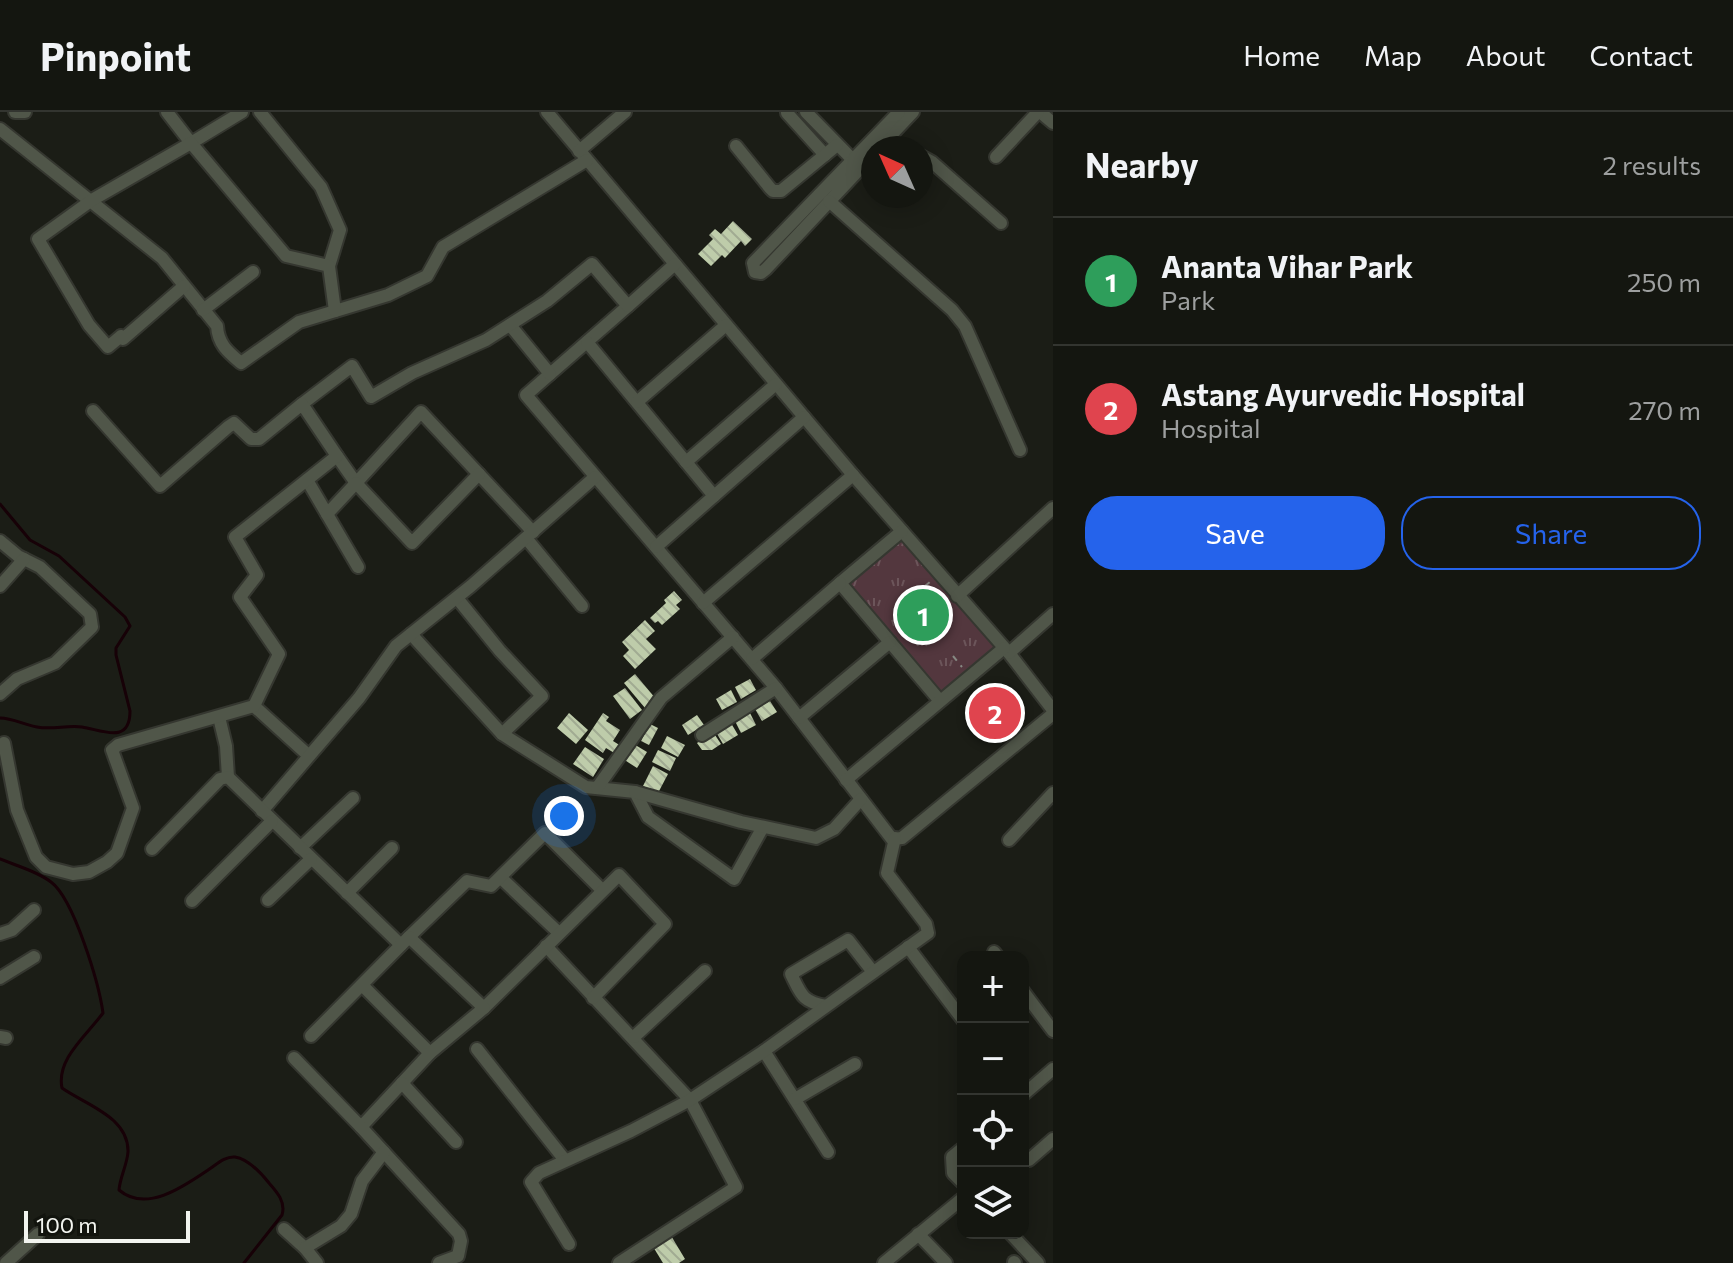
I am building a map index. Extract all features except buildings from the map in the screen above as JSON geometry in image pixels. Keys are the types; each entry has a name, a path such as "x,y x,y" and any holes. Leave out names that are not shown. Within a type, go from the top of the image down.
{"street":[{"path":"15,112 25,112"},
{"path":"167,112 286,256 329,266"},
{"path":"184,286 123,339 121,336 108,347 89,325 38,239 92,200 242,112"},
{"path":"260,112 321,187 340,230 329,266 335,311"},
{"path":"547,112 1006,651 1053,712 902,838 892,839 776,688 526,395 675,264"},
{"path":"0,129 162,258 217,326 217,338 225,349 241,363 299,322 388,295 427,276 443,247 583,156 625,112"},
{"path":"806,112 853,160"},
{"path":"861,170 766,269 761,273 755,272 753,263 899,112"},
{"path":"890,136 913,112"},
{"path":"996,157 1039,112 1053,123"},
{"path":"787,113 825,155"},
{"path":"736,146 773,191 781,191 837,145"},
{"path":"933,163 1001,223"},
{"path":"829,201 952,310 965,326 1020,450"},
{"path":"93,411 160,486 234,423 251,439 259,439 352,366 371,397 412,373 486,340 547,301 592,264 628,306"},
{"path":"203,310 253,272"},
{"path":"510,325 550,374"},
{"path":"637,402 726,325"},
{"path":"587,342 714,496"},
{"path":"686,462 776,384"},
{"path":"302,404 356,483 412,543 479,474"},
{"path":"327,514 421,412 479,474 582,606"},
{"path":"656,547 804,417"},
{"path":"4,743 12,794 40,863 52,871 73,874 89,872 112,859 133,813 113,756 114,747 254,706 279,654 240,597 257,575 235,537 337,456"},
{"path":"703,603 853,475"},
{"path":"262,811 359,698 396,646 457,598 595,477"},
{"path":"307,480 358,567"},
{"path":"957,596 1053,508"},
{"path":"752,659 902,531"},
{"path":"0,541 40,567 90,614 92,627 55,663 17,679 0,694"},
{"path":"0,586 24,559"},
{"path":"840,583 940,701"},
{"path":"457,598 542,696 502,734"},
{"path":"846,780 969,677 1053,614"},
{"path":"411,634 502,734 586,787 635,792 816,838 834,829 861,799"},
{"path":"597,788 661,698 733,637"},
{"path":"799,718 890,642"},
{"path":"702,735 776,688"},
{"path":"254,706 308,755"},
{"path":"219,717 226,746 228,777 347,893 484,1008"},
{"path":"152,849 220,779 228,777"},
{"path":"635,792 648,817 734,879 763,827"},
{"path":"300,848 353,798"},
{"path":"1009,840 1050,801"},
{"path":"192,901 272,821"},
{"path":"311,1036 467,881 491,886 545,833 602,890"},
{"path":"569,1244 531,1182 539,1173 690,1100 928,933 926,924 887,873 895,838"},
{"path":"347,893 392,848"},
{"path":"268,900 311,859"},
{"path":"361,1127 430,1053 484,1008 619,875 665,924 593,998"},
{"path":"501,878 559,933"},
{"path":"0,934 12,930 34,910"},
{"path":"826,1006 806,1000 791,974 848,940 873,972"},
{"path":"546,946 690,1100 736,1187 619,1263"},
{"path":"908,947 957,1012"},
{"path":"0,978 34,957"},
{"path":"634,1037 705,971"},
{"path":"363,986 430,1053"},
{"path":"1029,999 1053,1031"},
{"path":"477,1049 564,1159"},
{"path":"764,1051 828,1152"},
{"path":"294,1058 459,1234 458,1256 439,1263"},
{"path":"795,1099 855,1064"},
{"path":"1029,1090 1053,1069"},
{"path":"402,1083 456,1142"},
{"path":"1029,1160 1053,1139"},
{"path":"305,1248 341,1226 351,1214 362,1181 384,1152"},
{"path":"957,1153 952,1157 953,1173 957,1177"},
{"path":"884,1263 957,1203"},
{"path":"284,1229 317,1263"},
{"path":"6,1263 38,1234"},
{"path":"918,1234 946,1263"},
{"path":"1016,1239 1038,1263"}],"path":[{"path":"953,656 969,677"}],"green space":[{"path":"902,534 1002,648 940,700 846,583"}],"waterway":[{"path":"0,504 30,540 59,556 125,617 130,626 116,648 130,711 129,722 120,732 82,727 43,728 0,718"},
{"path":"0,859 51,882 60,891 77,923 103,1013 68,1057 61,1077 62,1088 104,1113 121,1130 128,1152 119,1190 141,1199 152,1198 176,1190 228,1158 245,1160 275,1190 283,1210 244,1263"}],"place":[{"name":"Ananta Vihar Park","path":"923,615"},
{"name":"Astang Ayurvedic Hospital","path":"995,713"}]}
